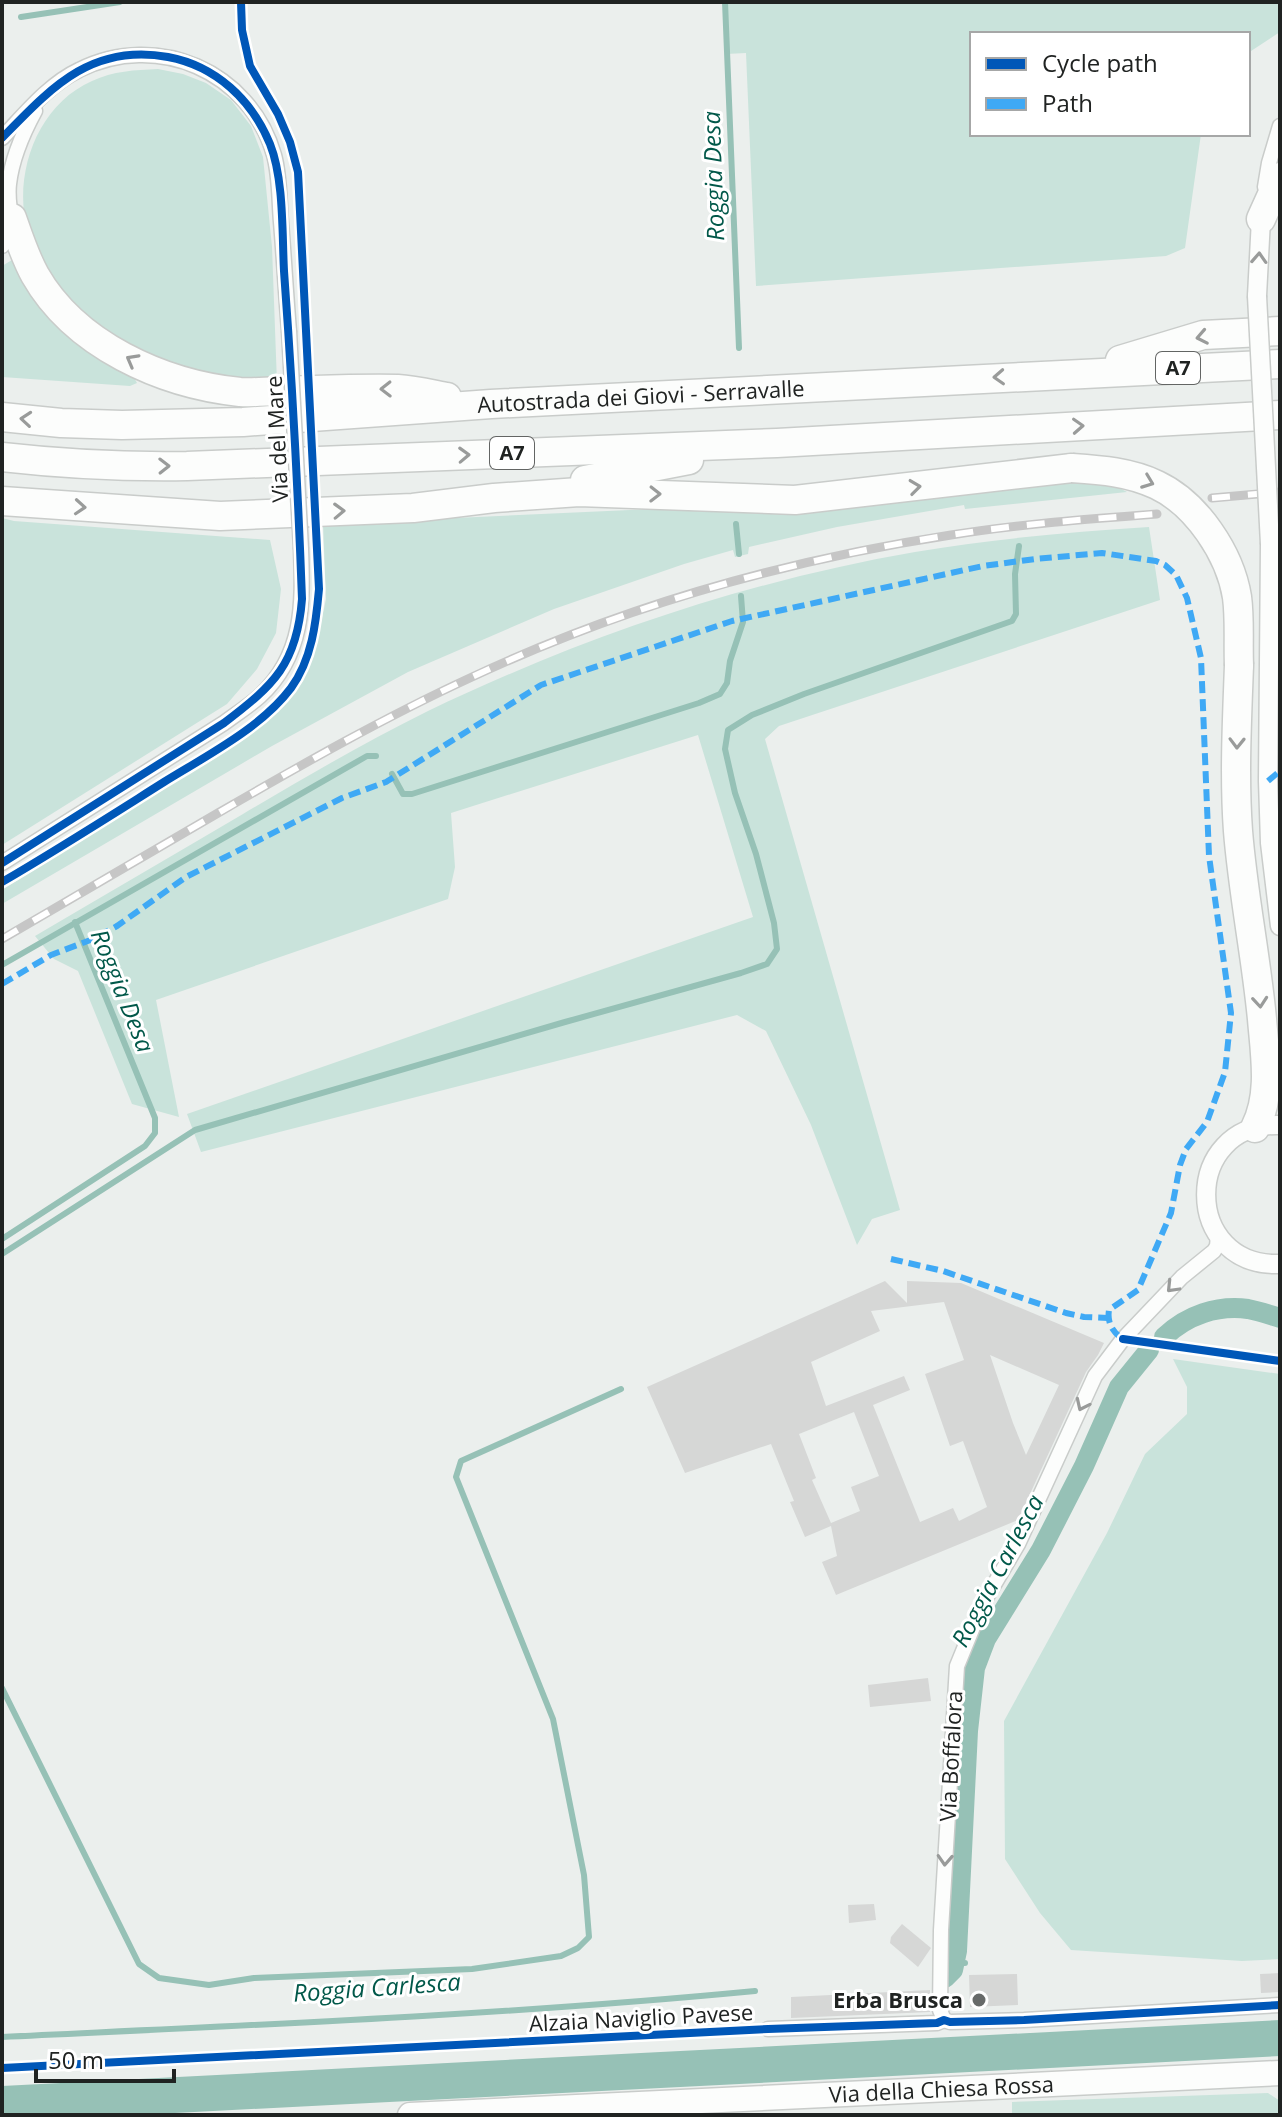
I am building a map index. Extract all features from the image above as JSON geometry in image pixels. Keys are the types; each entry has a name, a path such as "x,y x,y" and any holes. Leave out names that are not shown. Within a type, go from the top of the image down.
{"highway":[{"path":"1261,219 1280,177"},
{"path":"8,203 24,254 51,297 76,324 151,371 193,384 241,392 401,389 491,404"},
{"path":"1077,373 1203,335 1280,331"},
{"name":"Autostrada dei Giovi - Serravalle","path":"2,417 122,425 243,422 491,404 1280,364"},
{"name":"A7","path":"2,457 122,467 777,443 1280,415"},
{"path":"494,498 777,443"},
{"path":"2,501 220,516 413,508 579,492 795,500 1072,468 1118,472 1157,484 1204,523 1226,560 1237,597 1238,832 1259,984 1268,1127"}],"main road":[{"name":"Via della Chiesa Rossa","path":"410,2115 1280,2073"}],"street":[{"name":"Via del Mare","path":"2,138 60,82 96,63 131,55 170,57 204,69 232,87 254,113 274,156 278,184 289,331 302,599 298,629 288,657 265,691 224,723 2,863"},
{"path":"2,246 11,229 9,184 19,145 41,100"},
{"path":"1280,126 1269,163 1261,219 1257,296 1270,544 1270,843 1280,926"},
{"path":"1268,1127 1239,1134 1215,1158 1208,1174 1206,1208 1218,1236 1234,1251 1249,1259 1280,1264"},
{"name":"Via Boffalora","path":"944,2020 940,2010 941,1930 957,1666 982,1605 1018,1544 1095,1376 1123,1339 1172,1287 1214,1251 1218,1236"},
{"name":"Alzaia Naviglio Pavese","path":"768,2029 937,2023 944,2020 1024,2020 1280,2005"}],"shaded area":[{"path":"725,2 1280,2 1280,32 1250,52 1250,32 970,32 970,136 1201,136 1185,248 1166,256 756,286 746,53 726,54"},
{"path":"158,69 206,83 231,100 251,126 263,157 272,247 277,383 193,373 168,367 139,353 66,301 29,237 23,192 32,147 42,126 72,93 92,81 124,72"},
{"path":"12,260 40,305 133,376 137,383 130,386 2,377 2,266"},
{"path":"1078,480 1108,482 1127,492 965,509 964,505 837,527 749,547 748,554 735,557 733,550 684,564 554,609 408,672 272,746 2,904 2,890 228,749 260,726 293,692 316,647 326,599 323,524 696,507 834,510"},
{"path":"2,518 270,540 281,589 276,633 257,669 227,704 2,845"},
{"path":"1149,527 1160,600 779,726 765,739 900,1210 872,1219 857,1245 811,1125 766,1031 737,1015 201,1152 187,1114 753,917 698,735 451,813 455,867 448,899 156,1000 179,1117 132,1104 78,971 54,959 35,936 381,735 486,684 605,636 728,596 852,564 973,543"},
{"path":"1173,1359 1280,1374 1280,1959 1242,1961 1071,1950 1040,1913 1005,1859 1004,1721 1107,1533 1145,1454 1187,1414 1187,1387"},
{"path":"1280,2020 1280,2056 137,2115 2,2115 2,2086"},
{"path":"1268,2093 1280,2101 1280,2115 1012,2115 1012,2102"}],"building":[{"path":"885,1281 907,1303 907,1281 961,1283 1104,1343 1086,1372 1018,1520 836,1595 822,1562 837,1556 831,1526 805,1537 771,1444 685,1473 647,1387","holes":["944,1302 964,1360 925,1374 950,1446 963,1441 987,1507 959,1521 953,1508 920,1522 873,1405 910,1390 904,1376 826,1406 811,1362 880,1331 871,1311","990,1355 1059,1385 1026,1455 1013,1423","854,1412 879,1476 851,1487 860,1511 831,1523 812,1480 816,1478 799,1434"]},
{"path":"928,1678 931,1701 870,1707 868,1685"},
{"path":"874,1904 876,1920 849,1923 848,1905"},
{"path":"902,1924 931,1948 918,1967 890,1943"},
{"path":"1280,1973 1280,1992 1261,1993 1260,1974"},
{"path":"1017,1974 1018,2005 970,2007 969,1975"},
{"path":"930,1990 930,2012 791,2018 791,1997"}],"waterway":[{"name":"Roggia Desa","path":"21,17 120,2"},
{"name":"Roggia Desa","path":"725,2 739,348"},
{"name":"Roggia Desa","path":"736,524 739,554"},
{"path":"2,1254 195,1130 767,964 777,949 774,923 756,854 735,793 725,749 728,730 752,715 804,694 1012,621 1016,614 1015,574 1019,546"},
{"name":"Roggia Desa","path":"392,774 403,794 412,794 720,694 727,683 730,661 743,622 741,596"},
{"name":"Roggia Desa","path":"2,965 367,756 376,756"},
{"name":"Roggia Desa","path":"2,1239 145,1146 155,1133 155,1118 75,922"},
{"name":"Roggia Carlesca","path":"1164,1337 1193,1317 1214,1310 1248,1309 1280,1318"},
{"name":"Roggia Carlesca","path":"945,1978 953,1970 957,1951 968,1731 975,1668 986,1639 1041,1550 1084,1466 1119,1387 1149,1350"},
{"path":"2,1688 139,1964 159,1978 209,1985 254,1978 472,1969 561,1956 578,1948 589,1937 584,1875 553,1719 456,1477 461,1461 621,1389"},
{"path":"955,1963 965,1963"},
{"name":"Roggia Carlesca","path":"2,2037 473,2013 755,1991"}],"railway":[{"path":"1212,498 1280,492"},
{"path":"2,939 375,725 472,677 587,629 767,572 889,545 1002,528 1157,514"}],"marked path":[{"path":"2,984 51,955 117,926 186,877 342,798 386,782 541,685 732,621 983,566 1102,553 1156,561 1176,575 1187,598 1201,658 1209,856 1231,1013 1225,1072 1207,1122 1186,1149 1171,1213 1138,1290 1109,1310 1111,1326 1123,1339"},
{"path":"1268,781 1280,771"},
{"path":"891,1259 943,1271 1066,1313 1108,1318"}],"cycle path":[{"path":"2,882 249,728 291,688 304,665 312,640 319,589 298,172 278,114 250,66 242,30 241,2"},
{"path":"2,138 38,102 74,74 95,63 141,54 168,57 202,68 230,87 253,113 275,158 280,190 302,599 295,640 288,657 257,697 224,723 2,863"},
{"path":"1123,1339 1280,1361"},
{"path":"2,2068 1280,2005"}],"place":[{"name":"Erba Brusca","path":"979,2000"}]}
